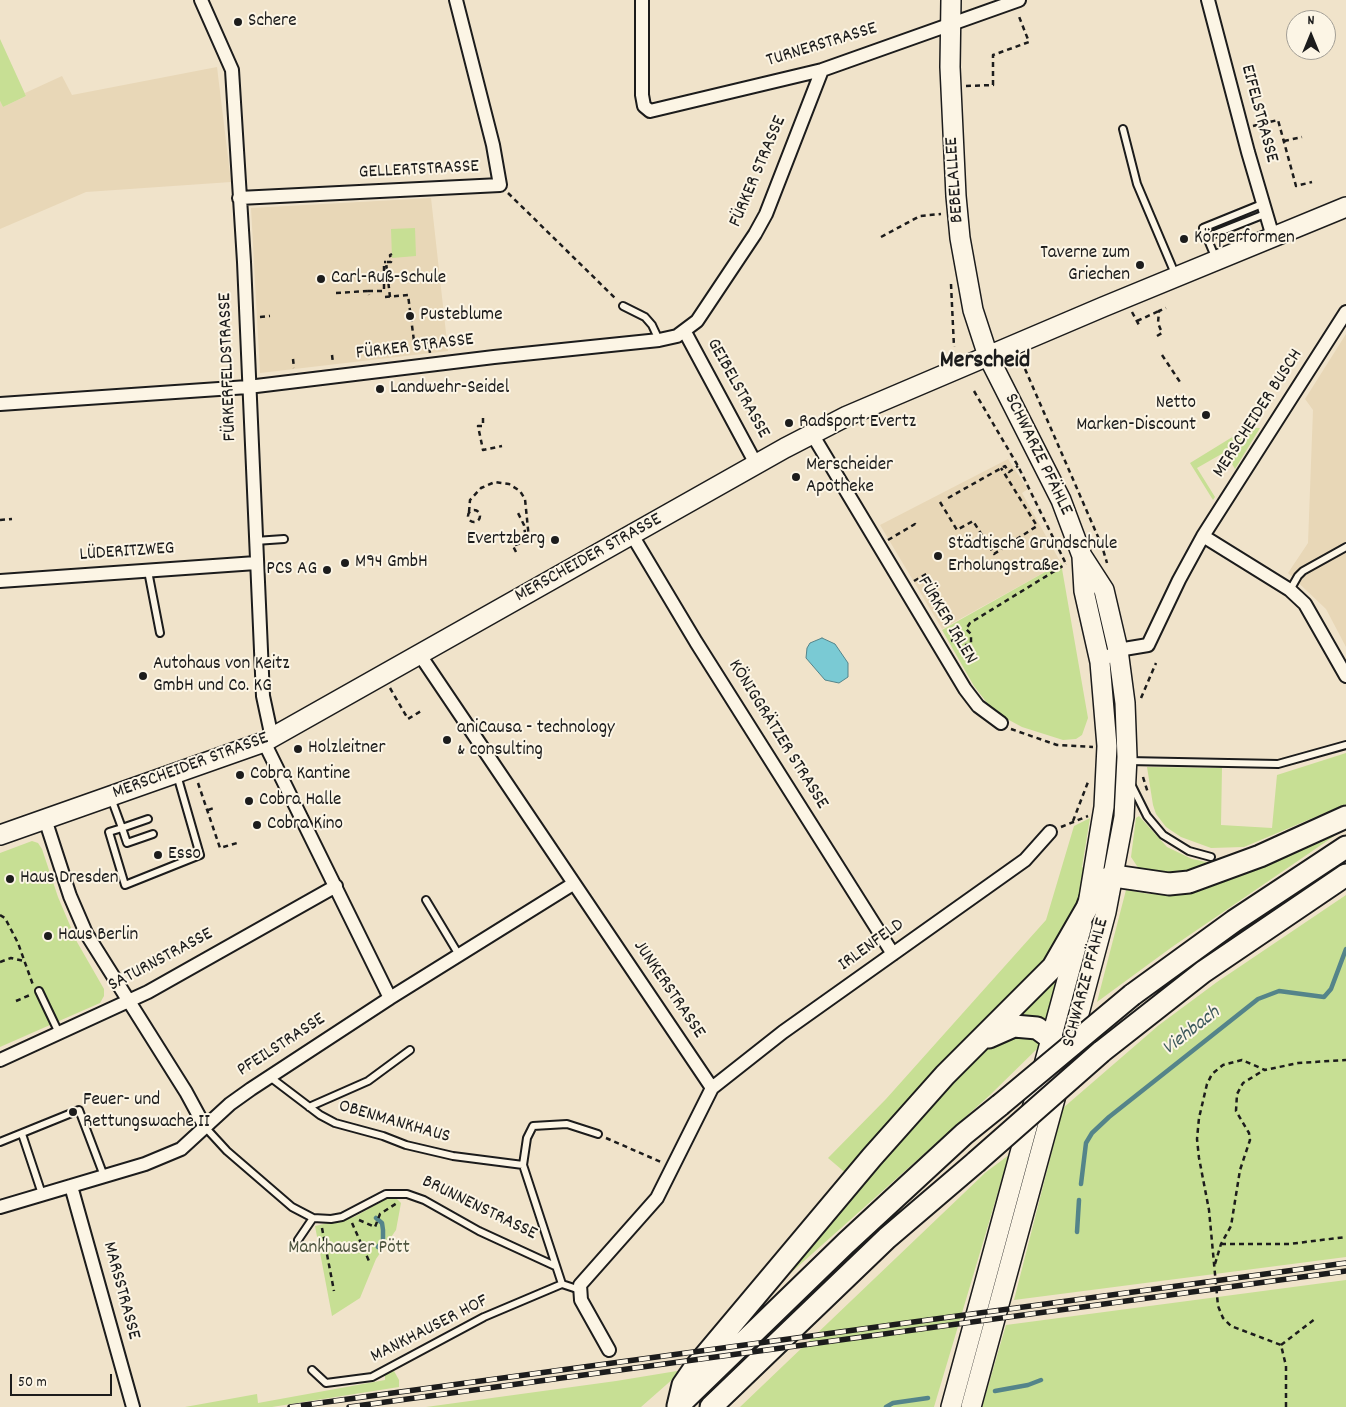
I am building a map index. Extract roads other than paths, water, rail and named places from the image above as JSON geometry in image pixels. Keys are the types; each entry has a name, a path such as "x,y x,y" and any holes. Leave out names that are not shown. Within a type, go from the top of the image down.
{"highway":[{"path":"677,1407 683,1385 694,1369 872,1157 975,1044 1053,967 1087,908 1096,887 1103,880 1114,876 1169,884 1189,882 1260,856 1346,817"},
{"path":"677,1407 865,1226 1000,1105 1132,995 1234,921 1346,847"},
{"path":"711,1407 887,1238 1158,1005 1227,955 1346,875"},
{"path":"975,1044 1014,1026 1023,1025 1037,1028 1052,1039 1060,1061 1060,1081"},
{"path":"729,1407 746,1384 758,1362"}],"main road":[{"name":"BEBELALLEE","path":"951,0 952,117 960,238 973,310 988,356"},
{"name":"MERSCHEIDER STRASSE","path":"0,835 268,740 812,434 863,409 1176,276 1346,207"},
{"name":"SCHWARZE PFÄHLE","path":"952,1407 1087,908 1104,807 1107,746 1100,662 1061,500 988,356"},
{"name":"SCHWARZE PFÄHLE","path":"971,1407 1060,1081 1081,1013 1114,876 1124,817 1127,768 1125,703 1118,650 1104,590 1074,560"}],"street":[{"name":"FÜRKERFELDSTRASSE","path":"202,0 232,70 244,262 263,696 268,740 390,998"},
{"name":"GELLERTSTRASSE","path":"239,198 500,186 490,135 456,0"},
{"name":"TURNERSTRASSE","path":"642,0 642,95 644,106 650,110 822,70 1016,1"},
{"name":"EIFELSTRASSE","path":"1208,0 1273,237"},
{"name":"FÜRKER STRASSE","path":"0,404 248,387 494,357 659,340 684,332 697,321 755,234 766,214 822,70"},
{"name":"MERSCHEIDER BUSCH","path":"1100,662 1118,650 1148,645 1178,580 1203,536 1346,312"},
{"name":"GEIBELSTRASSE","path":"684,332 756,464"},
{"name":"FÜRKER IRLEN","path":"812,434 965,689 978,706 1001,723"},
{"name":"KÖNIGGRÄTZER STRASSE","path":"632,535 696,642 893,954"},
{"path":"1203,536 1290,590 1305,604 1315,618 1346,676"},
{"name":"LÜDERITZWEG","path":"0,581 256,562"},
{"name":"JUNKERSTRASSE","path":"420,654 712,1088"},
{"path":"45,819 83,926 186,1092 205,1127"},
{"name":"IRLENFELD","path":"712,1088 783,1032 1025,860 1050,832"},
{"name":"PFEILSTRASSE","path":"0,1206 163,1158 180,1149 230,1104 270,1076 390,998 573,884"},
{"name":"SATURNSTRASSE","path":"0,1060 148,992 336,886"},
{"path":"609,1350 581,1300 580,1290 583,1280 657,1198 712,1088"},
{"name":"MARSSTRASSE","path":"71,1186 133,1407"}],"lane":[{"path":"1123,129 1137,184 1176,276"},
{"path":"1207,237 1264,209"},
{"path":"1217,260 1203,228 1264,209"},
{"path":"623,306 645,317 652,325 659,340"},
{"path":"255,541 284,539"},
{"path":"1290,590 1303,571 1346,548"},
{"path":"148,571 160,633"},
{"path":"1211,857 1189,851 1163,835 1147,816 1127,768 1278,764 1346,745"},
{"path":"148,819 109,832 125,885 200,855 185,822 184,807 176,774"},
{"path":"110,797 127,843 153,834"},
{"path":"177,810 184,807"},
{"path":"426,900 460,955"},
{"path":"37,992 59,1033"},
{"path":"309,1107 368,1081 410,1050"},
{"name":"OBENMANKHAUS","path":"270,1076 309,1107 335,1123 383,1136 406,1145 453,1156 523,1165"},
{"path":"0,1142 79,1110 104,1176"},
{"path":"580,1290 562,1284 523,1165 527,1138 533,1126 567,1124 598,1134"},
{"path":"205,1127 227,1151 292,1207 317,1219 298,1240"},
{"path":"22,1134 42,1194"},
{"name":"BRUNNENSTRASSE","path":"317,1219 351,1214 386,1194 407,1194 424,1200 479,1231 555,1266"},
{"name":"MANKHAUSER HOF","path":"312,1370 326,1384 372,1377 484,1316 562,1284"}],"water":[{"path":"822,638 835,644 848,663 848,677 839,683 825,680 806,658 807,648 810,643"}],"waterway":[{"name":"Viehbach","path":"1081,1184 1086,1143 1092,1133 1109,1117 1258,999 1279,991 1324,997 1331,989 1346,949"},
{"name":"Viehbach","path":"1077,1232 1079,1200"},
{"path":"376,1218 382,1223 383,1230 383,1240 378,1247"},
{"name":"Viehbach","path":"995,1391 1028,1385 1041,1380"},
{"name":"Viehbach","path":"886,1407 893,1403 928,1398"}],"railway":[{"path":"290,1407 1346,1263"},
{"path":"349,1407 1346,1271"}],"place":[{"name":"Schere","path":"238,22"},
{"name":"Körperformen","path":"1184,239"},
{"name":"Taverne zum Griechen","path":"1140,265"},
{"name":"Carl-Ruß-Schule","path":"321,279"},
{"name":"Pusteblume","path":"410,316"},
{"name":"Landwehr-Seidel","path":"380,389"},
{"name":"Netto Marken-Discount","path":"1206,415"},
{"name":"Radsport Evertz","path":"789,423"},
{"name":"Merscheider Apotheke","path":"796,477"},
{"name":"Evertzberg","path":"555,540"},
{"name":"Städtische Grundschule Erholungstraße","path":"938,556"},
{"name":"M94 GmbH","path":"345,563"},
{"name":"PCS AG","path":"327,570"},
{"name":"Autohaus von Keitz GmbH und Co. KG","path":"143,676"},
{"name":"aniCausa - technology & consulting","path":"447,740"},
{"name":"Holzleitner","path":"298,749"},
{"name":"Cobra Kantine","path":"240,775"},
{"name":"Cobra Halle","path":"249,801"},
{"name":"Cobra Kino","path":"257,825"},
{"name":"Esso","path":"158,855"},
{"name":"Haus Dresden","path":"10,879"},
{"name":"Haus Berlin","path":"48,936"},
{"name":"Feuer- und Rettungswache II","path":"73,1112"}],"district":[{"name":"Merscheid","path":"985,363"}],"park label":[{"name":"Mankhauser Pött","path":"349,1249"}]}
